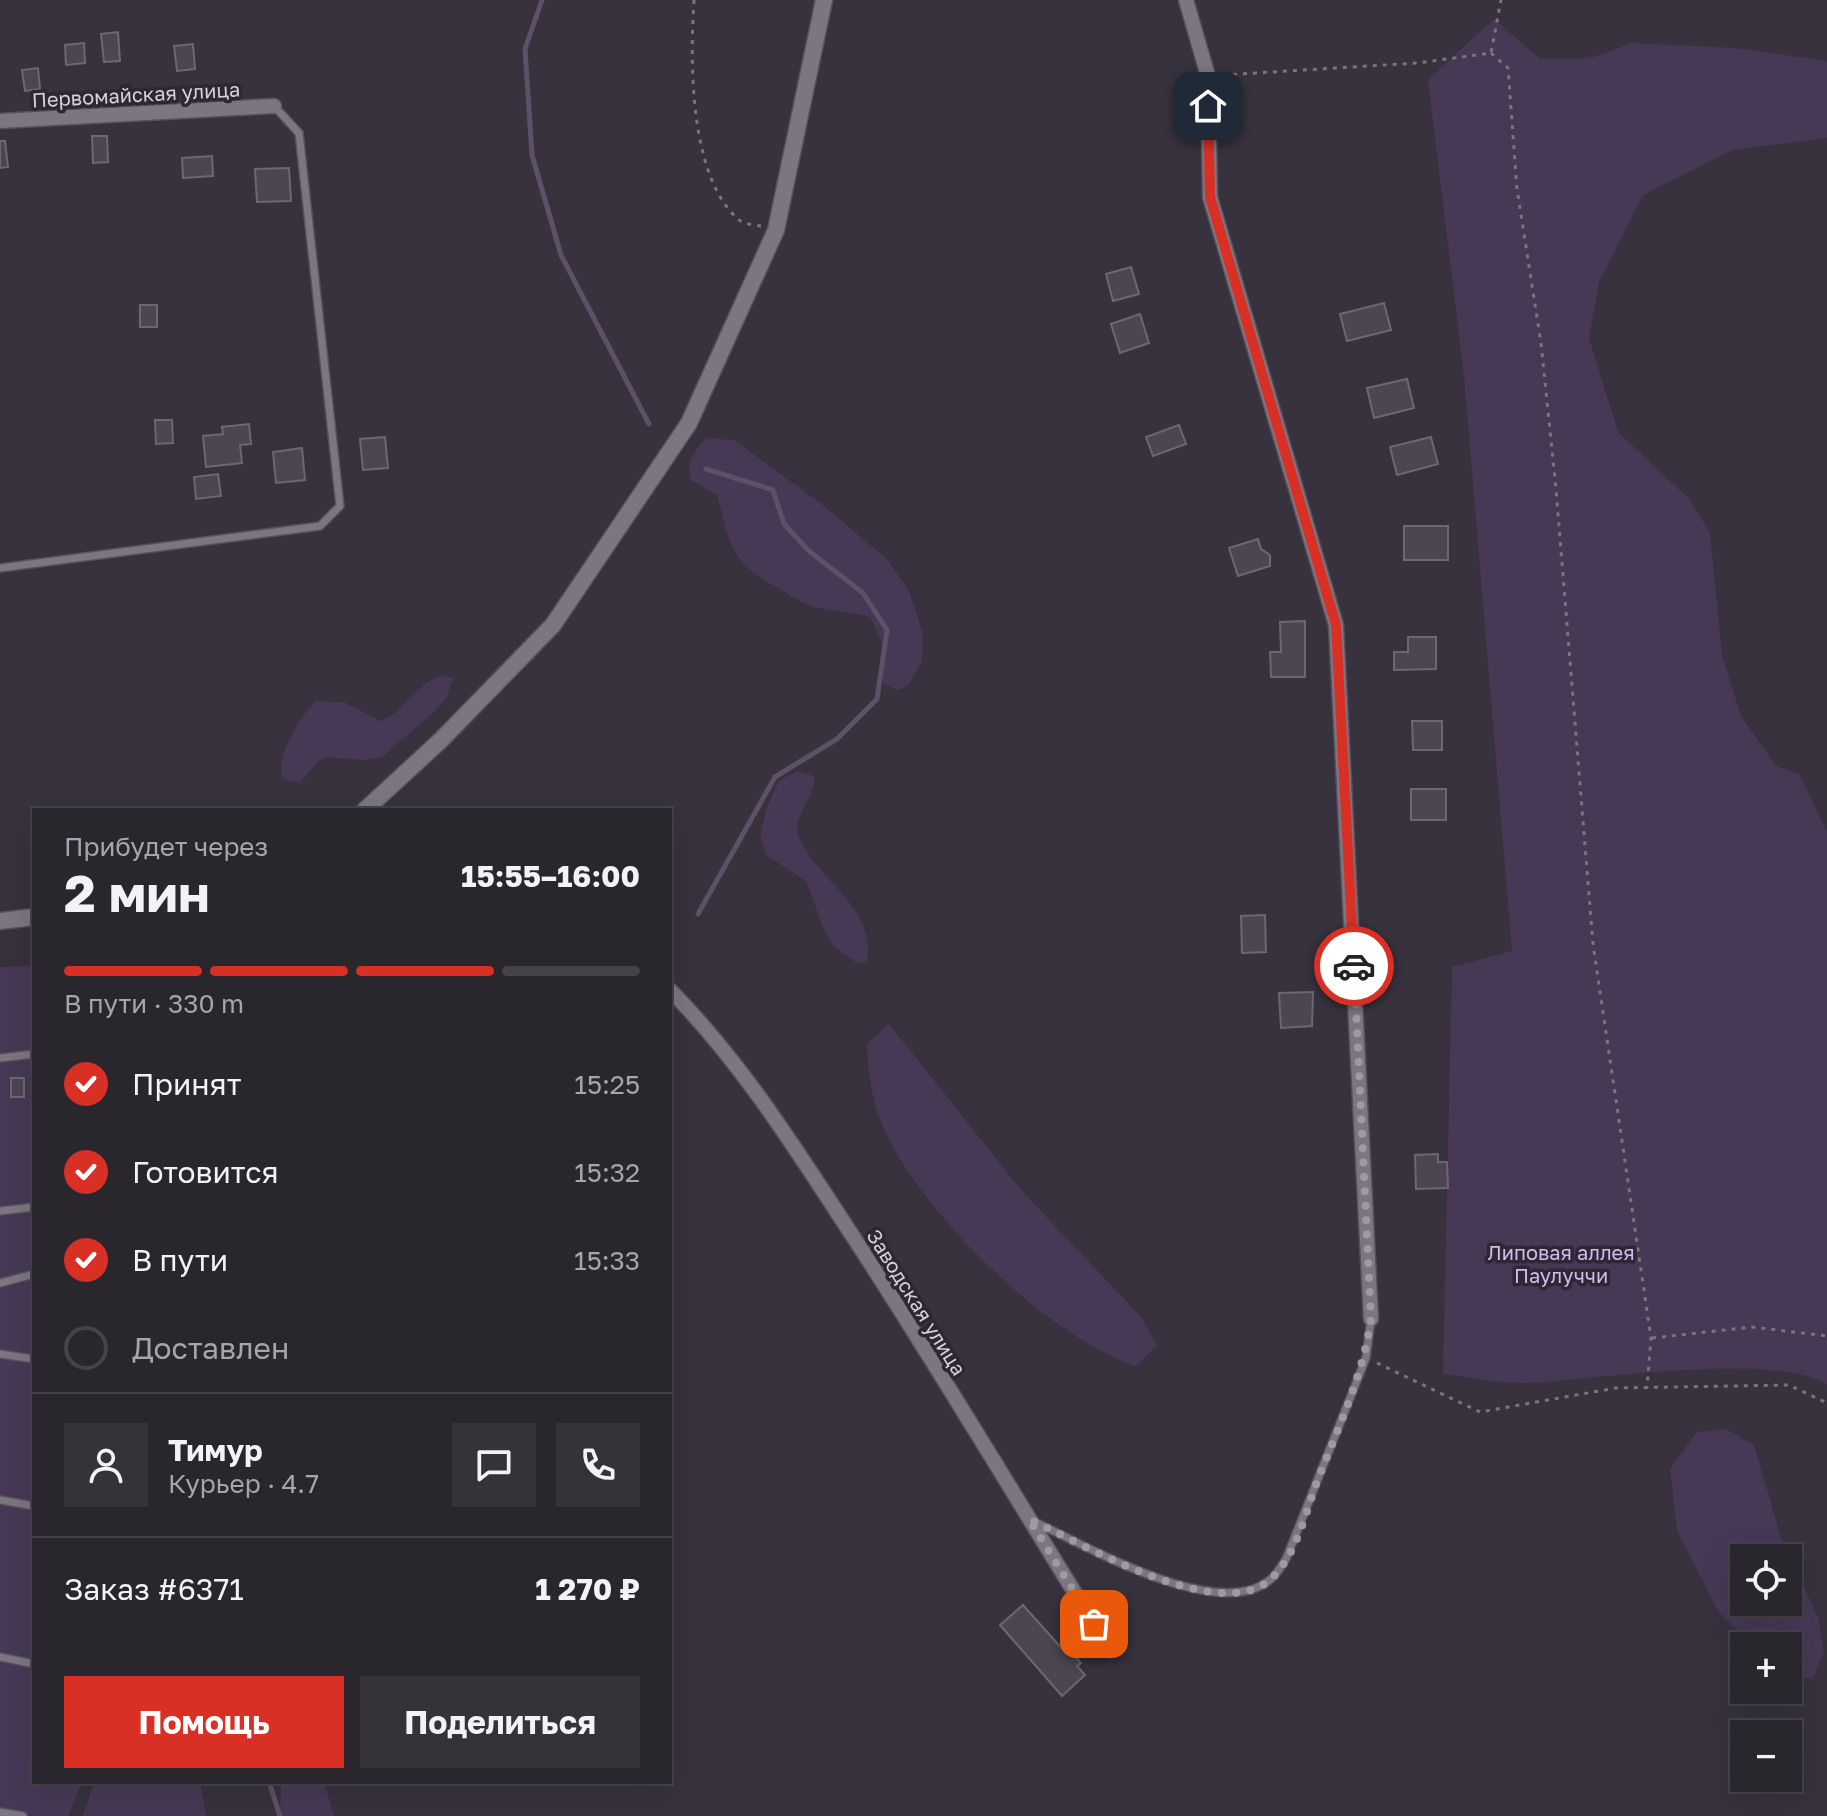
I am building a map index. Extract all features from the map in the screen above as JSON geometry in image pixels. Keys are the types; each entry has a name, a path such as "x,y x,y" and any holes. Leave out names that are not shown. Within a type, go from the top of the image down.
{"street":[{"path":"367,808 441,740 553,625 689,423 776,230 824,0"},
{"path":"1186,0 1208,76 1210,197 1336,625 1371,1319"},
{"name":"Первомайская улица","path":"0,121 274,106"},
{"path":"0,921 32,917"},
{"name":"Заводская улица","path":"672,992 702,1022 774,1115 887,1289 1110,1650"}],"lane":[{"path":"0,568 320,526 340,506 299,133 274,106"},
{"path":"0,1058 32,1054"},
{"path":"0,1211 32,1207"},
{"path":"0,1283 32,1275"},
{"path":"1029,1519 1171,1586 1216,1593 1250,1589 1270,1580 1286,1559 1366,1358 1371,1319"},
{"path":"0,1354 32,1359"},
{"path":"0,1500 32,1506"},
{"path":"0,1657 32,1664"},
{"path":"0,1812 23,1816"}],"path":[{"path":"694,0 690,86 713,186 739,221 776,230"},
{"path":"1491,53 1498,2 1501,0"},
{"path":"1208,76 1417,63 1491,53 1508,68 1517,189 1541,343 1556,489 1593,944 1651,1338 1647,1388"},
{"path":"1651,1338 1752,1327 1827,1336"},
{"path":"1366,1358 1480,1412 1616,1388 1789,1385 1827,1403"}],"green space":[{"name":"Липовая аллея Паулуччи","path":"1494,19 1540,59 1591,58 1632,43 1735,48 1827,61 1827,138 1732,150 1642,196 1599,282 1589,338 1618,432 1689,499 1710,533 1722,655 1741,716 1776,766 1799,774 1827,832 1827,1385 1803,1375 1769,1370 1684,1370 1529,1383 1443,1374 1452,967 1512,951 1464,376 1428,80"},
{"path":"706,438 734,440 819,502 888,560 909,591 922,631 922,661 908,685 899,690 883,684 883,645 871,618 805,603 762,578 741,560 730,540 717,495 691,480 689,474 690,462"},
{"path":"444,676 453,678 447,697 382,757 363,760 327,757 318,761 300,783 283,779 281,769 285,748 316,701 344,702 380,721 398,710 427,683"},
{"path":"796,771 814,776 812,792 798,823 800,840 864,926 868,943 867,961 858,964 834,946 823,927 806,881 766,855 760,836 767,807 779,781"},
{"path":"32,966 32,1784 81,1784 68,1816 0,1816 0,967"},
{"path":"889,1024 1022,1191 1141,1317 1157,1346 1135,1366 1100,1350 1026,1300 956,1233 926,1197 901,1161 883,1127 873,1097 867,1044"},
{"path":"1726,1429 1754,1445 1785,1544 1730,1544 1730,1616 1802,1616 1802,1583 1818,1618 1824,1651 1813,1679 1802,1678 1802,1632 1739,1632 1718,1611 1677,1530 1670,1469 1697,1432"},
{"path":"93,1784 200,1784 206,1816 83,1816"},
{"path":"281,1784 325,1784 334,1816 280,1816"}],"building":[{"path":"118,32 120,61 104,62 101,34"},
{"path":"84,43 85,63 66,65 65,45"},
{"path":"193,44 195,69 177,71 174,46"},
{"path":"38,68 40,89 25,91 22,70"},
{"path":"92,136 107,136 108,162 93,163"},
{"path":"0,141 5,141 8,167 0,168"},
{"path":"212,156 213,176 183,178 182,158"},
{"path":"289,168 291,201 257,202 255,169"},
{"path":"1131,267 1139,294 1113,301 1106,274"},
{"path":"1384,303 1391,330 1347,341 1340,314"},
{"path":"140,305 157,305 157,327 140,327"},
{"path":"1140,314 1149,343 1120,353 1111,324"},
{"path":"1407,379 1414,408 1374,418 1367,388"},
{"path":"155,420 172,420 173,443 156,444"},
{"path":"249,424 251,444 240,445 242,463 206,467 203,436 223,434 222,427"},
{"path":"1179,425 1186,444 1153,456 1146,437"},
{"path":"385,437 388,468 363,470 360,439"},
{"path":"1431,437 1438,464 1397,475 1390,447"},
{"path":"302,448 305,480 276,483 273,452"},
{"path":"218,474 221,496 196,499 194,477"},
{"path":"1404,526 1448,526 1448,560 1404,560"},
{"path":"1258,539 1261,549 1270,555 1270,566 1238,576 1229,548"},
{"path":"1305,621 1305,677 1271,677 1270,652 1281,652 1280,622"},
{"path":"1408,637 1436,637 1436,669 1394,670 1394,652 1408,652"},
{"path":"1412,721 1442,721 1442,750 1413,750"},
{"path":"1411,789 1446,789 1446,820 1411,820"},
{"path":"1265,915 1266,952 1242,953 1241,916"},
{"path":"1313,992 1312,1026 1281,1028 1279,993"},
{"path":"11,1078 24,1078 24,1097 11,1097"},
{"path":"1438,1154 1438,1162 1447,1162 1448,1188 1416,1189 1415,1155"},
{"path":"1023,1605 1065,1652 1072,1653 1081,1663 1077,1666 1085,1675 1062,1696 1000,1625"}],"waterway":[{"path":"542,0 525,49 532,155 561,255 649,424"},
{"path":"698,914 775,777 837,739 877,699 887,630 863,593 809,551 784,524 773,490 706,469"},
{"path":"270,1784 280,1816"}],"way so far":[{"path":"1094,1624 1029,1519 1171,1586 1216,1593 1250,1589 1270,1580 1286,1559 1366,1358 1371,1319 1354,966"}],"route":[{"path":"1208,106 1210,197 1336,625 1354,966"}]}
